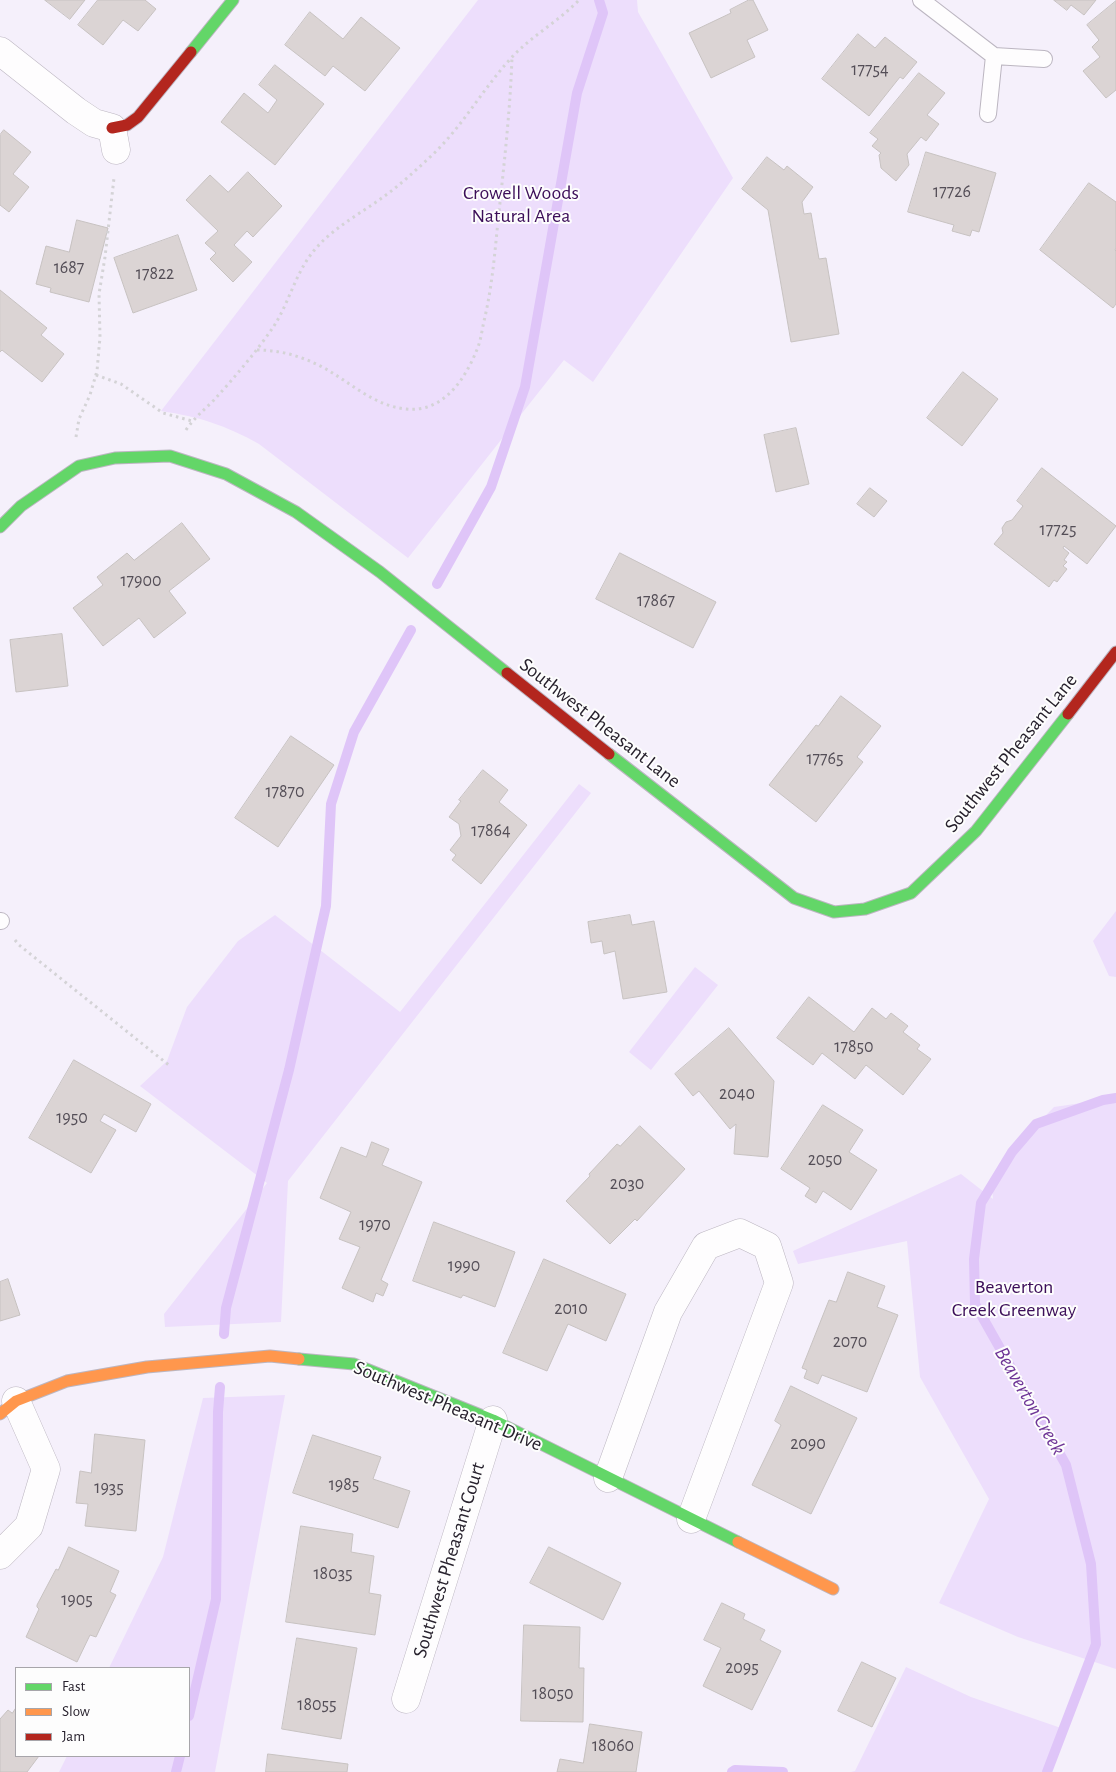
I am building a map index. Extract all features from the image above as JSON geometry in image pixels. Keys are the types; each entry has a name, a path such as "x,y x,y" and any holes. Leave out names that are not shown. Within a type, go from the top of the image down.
{"street":[{"path":"0,51 114,139 124,127 134,122 233,0"},
{"name":"Southwest Pheasant Lane","path":"0,527 21,506 79,466 115,458 170,456 226,474 296,512 380,572 794,898 834,912 865,909 911,893 976,831 1116,652"},
{"path":"608,1478 668,1312 706,1246 740,1233 767,1246 779,1283 691,1519"},
{"name":"Southwest Pheasant Drive","path":"0,1555 29,1526 46,1469 8,1407 67,1381 146,1367 270,1356 354,1364 493,1420 833,1589"},
{"name":"Southwest Pheasant Court","path":"406,1699 493,1420"}],"lane":[{"path":"920,0 994,56 1044,59"},
{"path":"988,114 994,56"}],"path":[{"path":"170,456 192,421 215,399 256,350 274,325 307,260 318,246 339,228 387,194 431,157 459,126 512,57 531,38 555,22 579,0"},
{"path":"256,350 274,350 309,360 377,401 392,407 408,410 426,408 440,401 461,381 479,345 490,289 506,150 512,57"},
{"path":"79,466 75,442 78,419 90,395 96,375 100,337 99,294 106,258 114,139"},
{"path":"96,375 121,384 163,413 192,421"},
{"path":"1,921 19,945 170,1066"}],"green space":[{"name":"Crowell Woods Natural Area","path":"478,0 637,0 638,12 733,178 593,382 564,360 408,558 259,444 212,423 161,411"},
{"path":"579,784 591,793 288,1181 281,1322 165,1327 164,1314 267,1183 140,1086 167,1061 187,1007 238,941 275,915 400,1012"},
{"path":"1116,911 1116,977 1109,976 1093,941"},
{"path":"695,967 718,985 651,1070 629,1052"},
{"name":"Beaverton Creek Greenway","path":"1116,1098 1116,1669 1018,1637 939,1603 989,1499 920,1377 907,1241 798,1264 793,1251 961,1174 993,1199 992,1187 1006,1161 1017,1145 1054,1107"},
{"path":"285,1395 215,1772 59,1772 66,1757 190,1757 190,1667 109,1667 163,1557 203,1398"},
{"path":"906,1667 971,1697 1061,1728 1043,1772 851,1772 855,1771"}],"building":[{"path":"45,0 85,0 70,19"},
{"path":"98,0 145,0 156,9 138,31 123,20 103,45 78,25"},
{"path":"749,0 753,0 768,30 747,40 755,57 711,78 689,33 731,13 730,10"},
{"path":"1054,0 1096,0 1084,15 1071,5 1067,10"},
{"path":"1116,1 1116,90 1106,98 1083,71 1100,57 1092,47 1099,40 1087,25"},
{"path":"310,12 343,39 361,17 400,48 365,91 333,66 325,76 285,45"},
{"path":"858,34 875,48 885,37 917,62 903,79 900,77 869,116 822,79"},
{"path":"275,65 324,104 275,165 221,122 244,93 268,113 277,100 259,85"},
{"path":"919,73 945,93 927,115 939,124 926,141 921,137 907,154 909,165 896,181 881,168 879,155 881,153 872,146 878,139 870,133"},
{"path":"4,130 31,152 13,174 29,187 9,212 0,205 0,135"},
{"path":"926,152 996,173 979,232 972,230 970,236 952,231 954,225 908,212"},
{"path":"767,157 784,170 787,166 813,187 802,202 804,214 811,213 819,259 826,258 839,334 791,342 768,210 742,189"},
{"path":"248,172 282,206 253,237 247,231 234,245 252,262 233,282 210,259 216,253 205,243 218,231 186,200 210,175 228,192"},
{"path":"1089,183 1116,202 1116,304 1113,308 1040,250"},
{"path":"77,220 108,228 89,302 50,292 51,288 36,284 46,246 69,252"},
{"path":"178,235 197,290 133,313 114,258"},
{"path":"0,290 47,328 41,335 64,354 42,382 2,350 0,352"},
{"path":"963,372 998,399 962,446 927,418"},
{"path":"796,428 809,484 776,492 764,435"},
{"path":"1042,468 1116,526 1087,564 1064,546 1063,548 1069,553 1064,560 1067,562 1063,566 1067,569 1057,582 1054,580 1049,587 994,544 1003,533 1002,528 1006,522 1012,520 1023,506 1017,501"},
{"path":"870,488 887,501 874,517 857,504"},
{"path":"182,523 210,559 169,591 186,613 154,638 139,618 103,646 73,608 103,585 97,577 127,553 134,560"},
{"path":"620,553 716,602 693,648 596,599"},
{"path":"62,634 68,686 16,692 10,640"},
{"path":"841,696 881,726 857,757 863,762 816,822 769,785"},
{"path":"291,736 334,765 278,847 235,818"},
{"path":"483,770 508,790 499,802 527,825 481,884 452,860 456,855 450,850 461,836 459,824 449,817 461,801 459,800"},
{"path":"630,915 632,925 654,921 667,992 623,999 615,951 604,954 602,941 591,943 588,922"},
{"path":"809,997 854,1032 872,1008 886,1019 891,1013 908,1026 903,1032 920,1045 917,1049 931,1059 903,1095 866,1065 855,1079 822,1053 813,1065 777,1038"},
{"path":"729,1028 774,1081 768,1157 734,1154 736,1124 730,1129 699,1091 693,1096 675,1074"},
{"path":"74,1060 151,1104 136,1132 104,1114 100,1121 116,1130 91,1173 29,1138"},
{"path":"823,1105 863,1130 849,1152 877,1170 851,1210 823,1191 816,1203 805,1196 810,1188 781,1169"},
{"path":"640,1126 685,1169 637,1221 635,1219 610,1244 566,1201 617,1144 620,1146"},
{"path":"372,1142 389,1149 382,1165 422,1182 381,1280 388,1284 383,1296 376,1293 373,1302 342,1288 360,1247 339,1239 351,1212 320,1198 341,1147 366,1157"},
{"path":"434,1222 515,1252 495,1307 463,1295 461,1298 413,1281"},
{"path":"544,1259 626,1294 606,1341 568,1324 547,1371 503,1353"},
{"path":"848,1272 885,1286 877,1307 898,1315 867,1392 822,1375 818,1384 804,1378 807,1370 802,1368 829,1300 836,1302"},
{"path":"8,1279 20,1315 0,1321 0,1282"},
{"path":"791,1386 857,1418 811,1514 752,1485 781,1425 775,1421"},
{"path":"95,1434 145,1440 136,1531 85,1526 88,1504 76,1503 80,1471 91,1473"},
{"path":"313,1435 381,1457 373,1479 410,1491 398,1528 293,1493"},
{"path":"301,1526 353,1534 351,1552 374,1556 369,1593 381,1595 375,1635 286,1622"},
{"path":"69,1547 119,1571 110,1592 116,1595 96,1637 90,1635 77,1662 26,1637 39,1609 37,1605"},
{"path":"549,1547 621,1583 603,1620 530,1583"},
{"path":"722,1603 745,1614 743,1619 765,1630 760,1640 781,1651 752,1710 703,1686 721,1648 704,1640"},
{"path":"524,1625 580,1627 579,1668 584,1668 583,1722 521,1721"},
{"path":"297,1638 357,1648 341,1739 282,1729"},
{"path":"862,1662 896,1678 872,1727 838,1711"},
{"path":"15,1709 15,1757 38,1757 27,1772 0,1772 0,1719 8,1710 12,1713"},
{"path":"590,1724 642,1732 636,1772 557,1772 560,1759 583,1763"},
{"path":"268,1754 348,1764 347,1772 266,1772"}],"waterway":[{"path":"437,584 491,487 525,387 577,93 603,13 599,0"},
{"path":"224,1334 226,1308 289,1070 326,906 331,804 354,732 411,630"},
{"name":"Beaverton Creek","path":"1047,1772 1096,1644 1091,1564 1066,1465 975,1304 974,1259 981,1203 1012,1152 1036,1124 1103,1100 1116,1098"},
{"path":"190,1712 216,1599 218,1412 220,1387"},
{"path":"176,1772 180,1757"},
{"name":"Beaverton Creek","path":"732,1772 735,1770 783,1772"}],"traffic: fast":[{"path":"191,52 233,0"},
{"path":"0,527 21,506 79,466 115,458 170,456 226,474 296,512 380,572 507,673"},
{"path":"609,754 794,898 834,912 865,909 911,893 976,831 1068,714"},
{"path":"299,1359 354,1364 493,1420 738,1542"}],"traffic: slow":[{"path":"0,1414 16,1401 67,1381 147,1367 270,1356 299,1359"},
{"path":"738,1542 833,1589"}],"traffic: jam":[{"path":"112,128 127,125 138,117 191,52"},
{"path":"1068,714 1116,652"},
{"path":"507,673 609,754"}]}
